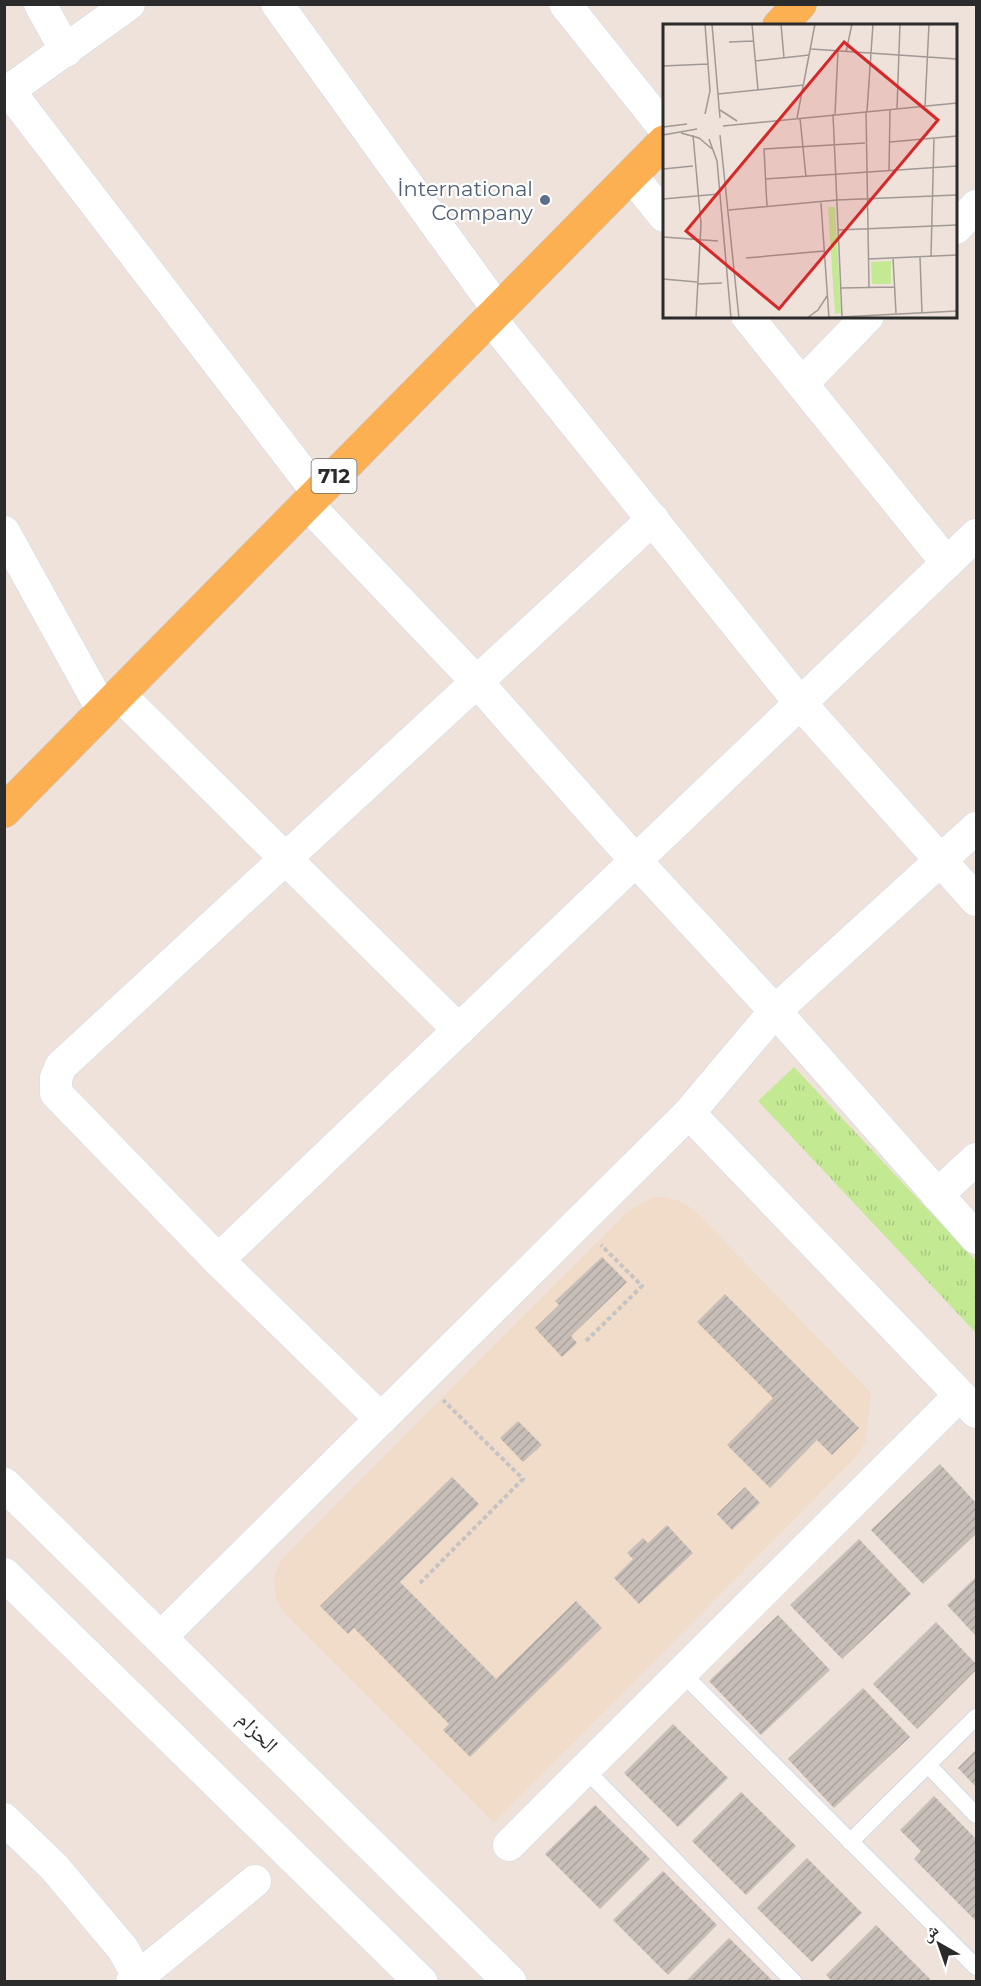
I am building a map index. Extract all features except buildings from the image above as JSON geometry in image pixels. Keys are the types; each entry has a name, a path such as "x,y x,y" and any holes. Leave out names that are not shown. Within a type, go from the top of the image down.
{"main road":[{"path":"781,24 800,4"},
{"name":"712","path":"4,811 663,142"},
{"name":"الحزام","path":"4,1484 510,1982"},
{"path":"9,1587 421,1982"}],"street":[{"path":"40,4 66,51"},
{"path":"129,4 7,93 313,499 636,861 776,1011 976,1238"},
{"path":"277,4 494,314 653,519 800,703 976,900"},
{"path":"565,4 663,127"},
{"path":"631,175 663,215"},
{"path":"957,227 976,206"},
{"path":"749,318 947,563"},
{"path":"802,384 866,318"},
{"path":"381,1419 218,1260 56,1093 56,1078 61,1066 653,519"},
{"path":"4,532 112,703 286,860 459,1030"},
{"path":"218,1260 976,535"},
{"path":"161,1637 689,1113 776,1011 976,828"},
{"path":"509,1845 682,1673 968,1404 689,1113"},
{"path":"937,1195 976,1159"},
{"path":"4,1819 54,1867 123,1949 137,1980 255,1881"}],"lane":[{"path":"682,1673 976,1966"},
{"path":"850,1842 976,1717"},
{"path":"928,1765 976,1815"},
{"path":"585,1769 794,1982"}],"path":[{"path":"579,1223 642,1286 586,1341"},
{"path":"420,1583 523,1479 422,1378"}],"shaded area":[{"path":"653,1197 680,1201 694,1210 871,1393 865,1443 856,1457 494,1823 284,1613 276,1598 274,1577 280,1561 515,1324 626,1213"}],"green space":[{"path":"794,1067 976,1261 976,1333 758,1101"}],"place":[{"name":"İnternational Company","path":"545,200"}]}
